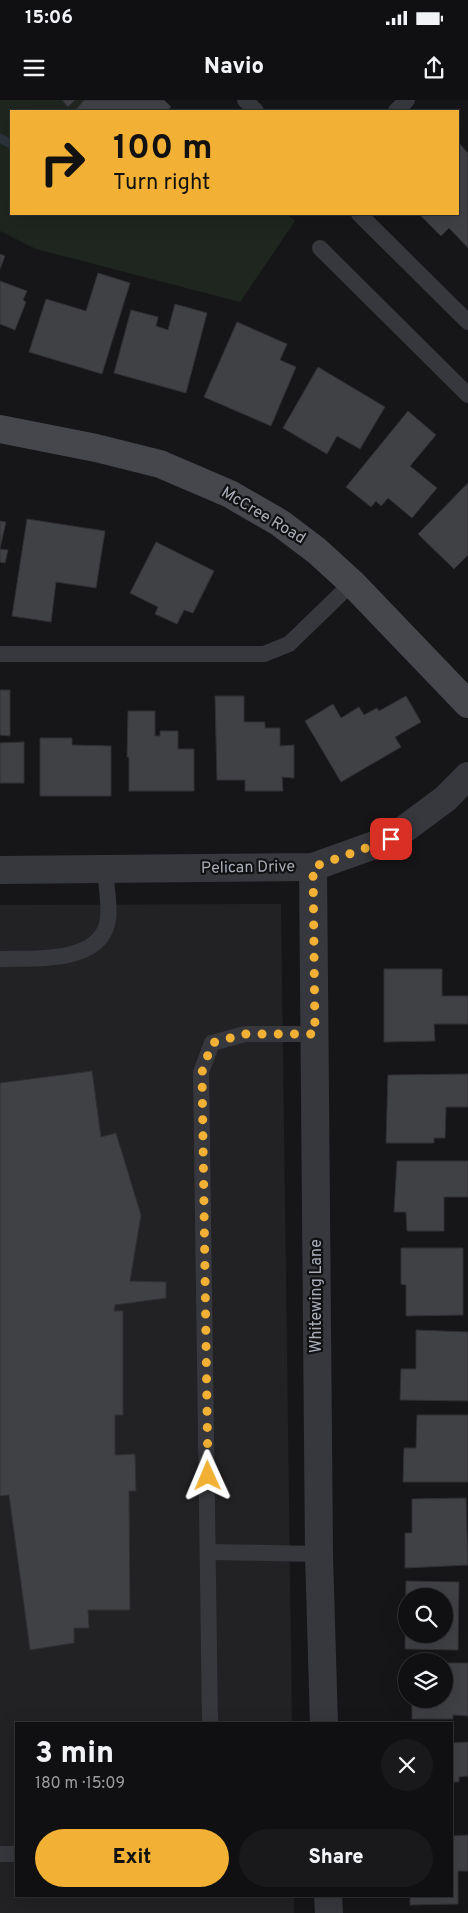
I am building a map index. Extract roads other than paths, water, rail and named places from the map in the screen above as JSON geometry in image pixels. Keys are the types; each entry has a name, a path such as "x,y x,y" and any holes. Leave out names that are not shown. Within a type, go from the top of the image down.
{"street":[{"name":"McCree Road","path":"0,429 96,448 160,464 230,494 287,528 317,551 352,583 468,704"},
{"name":"Pelican Drive","path":"0,870 313,867 391,839 445,799 468,776"},
{"name":"Whitewing Lane","path":"313,867 320,1554 324,1722"},
{"path":"328,1897 329,1913"}],"lane":[{"path":"245,100 255,110"},
{"path":"397,110 407,100"},
{"path":"360,215 468,322"},
{"path":"320,248 468,395"},
{"path":"0,654 264,654 288,644 352,583"},
{"path":"0,959 55,958 82,951 101,938 108,923 105,870"},
{"path":"210,1722 202,1072 212,1043 245,1034 315,1034"},
{"path":"209,1552 320,1554"},
{"path":"0,1854 15,1854"}],"waterway":[{"path":"0,138 10,143"}]}
